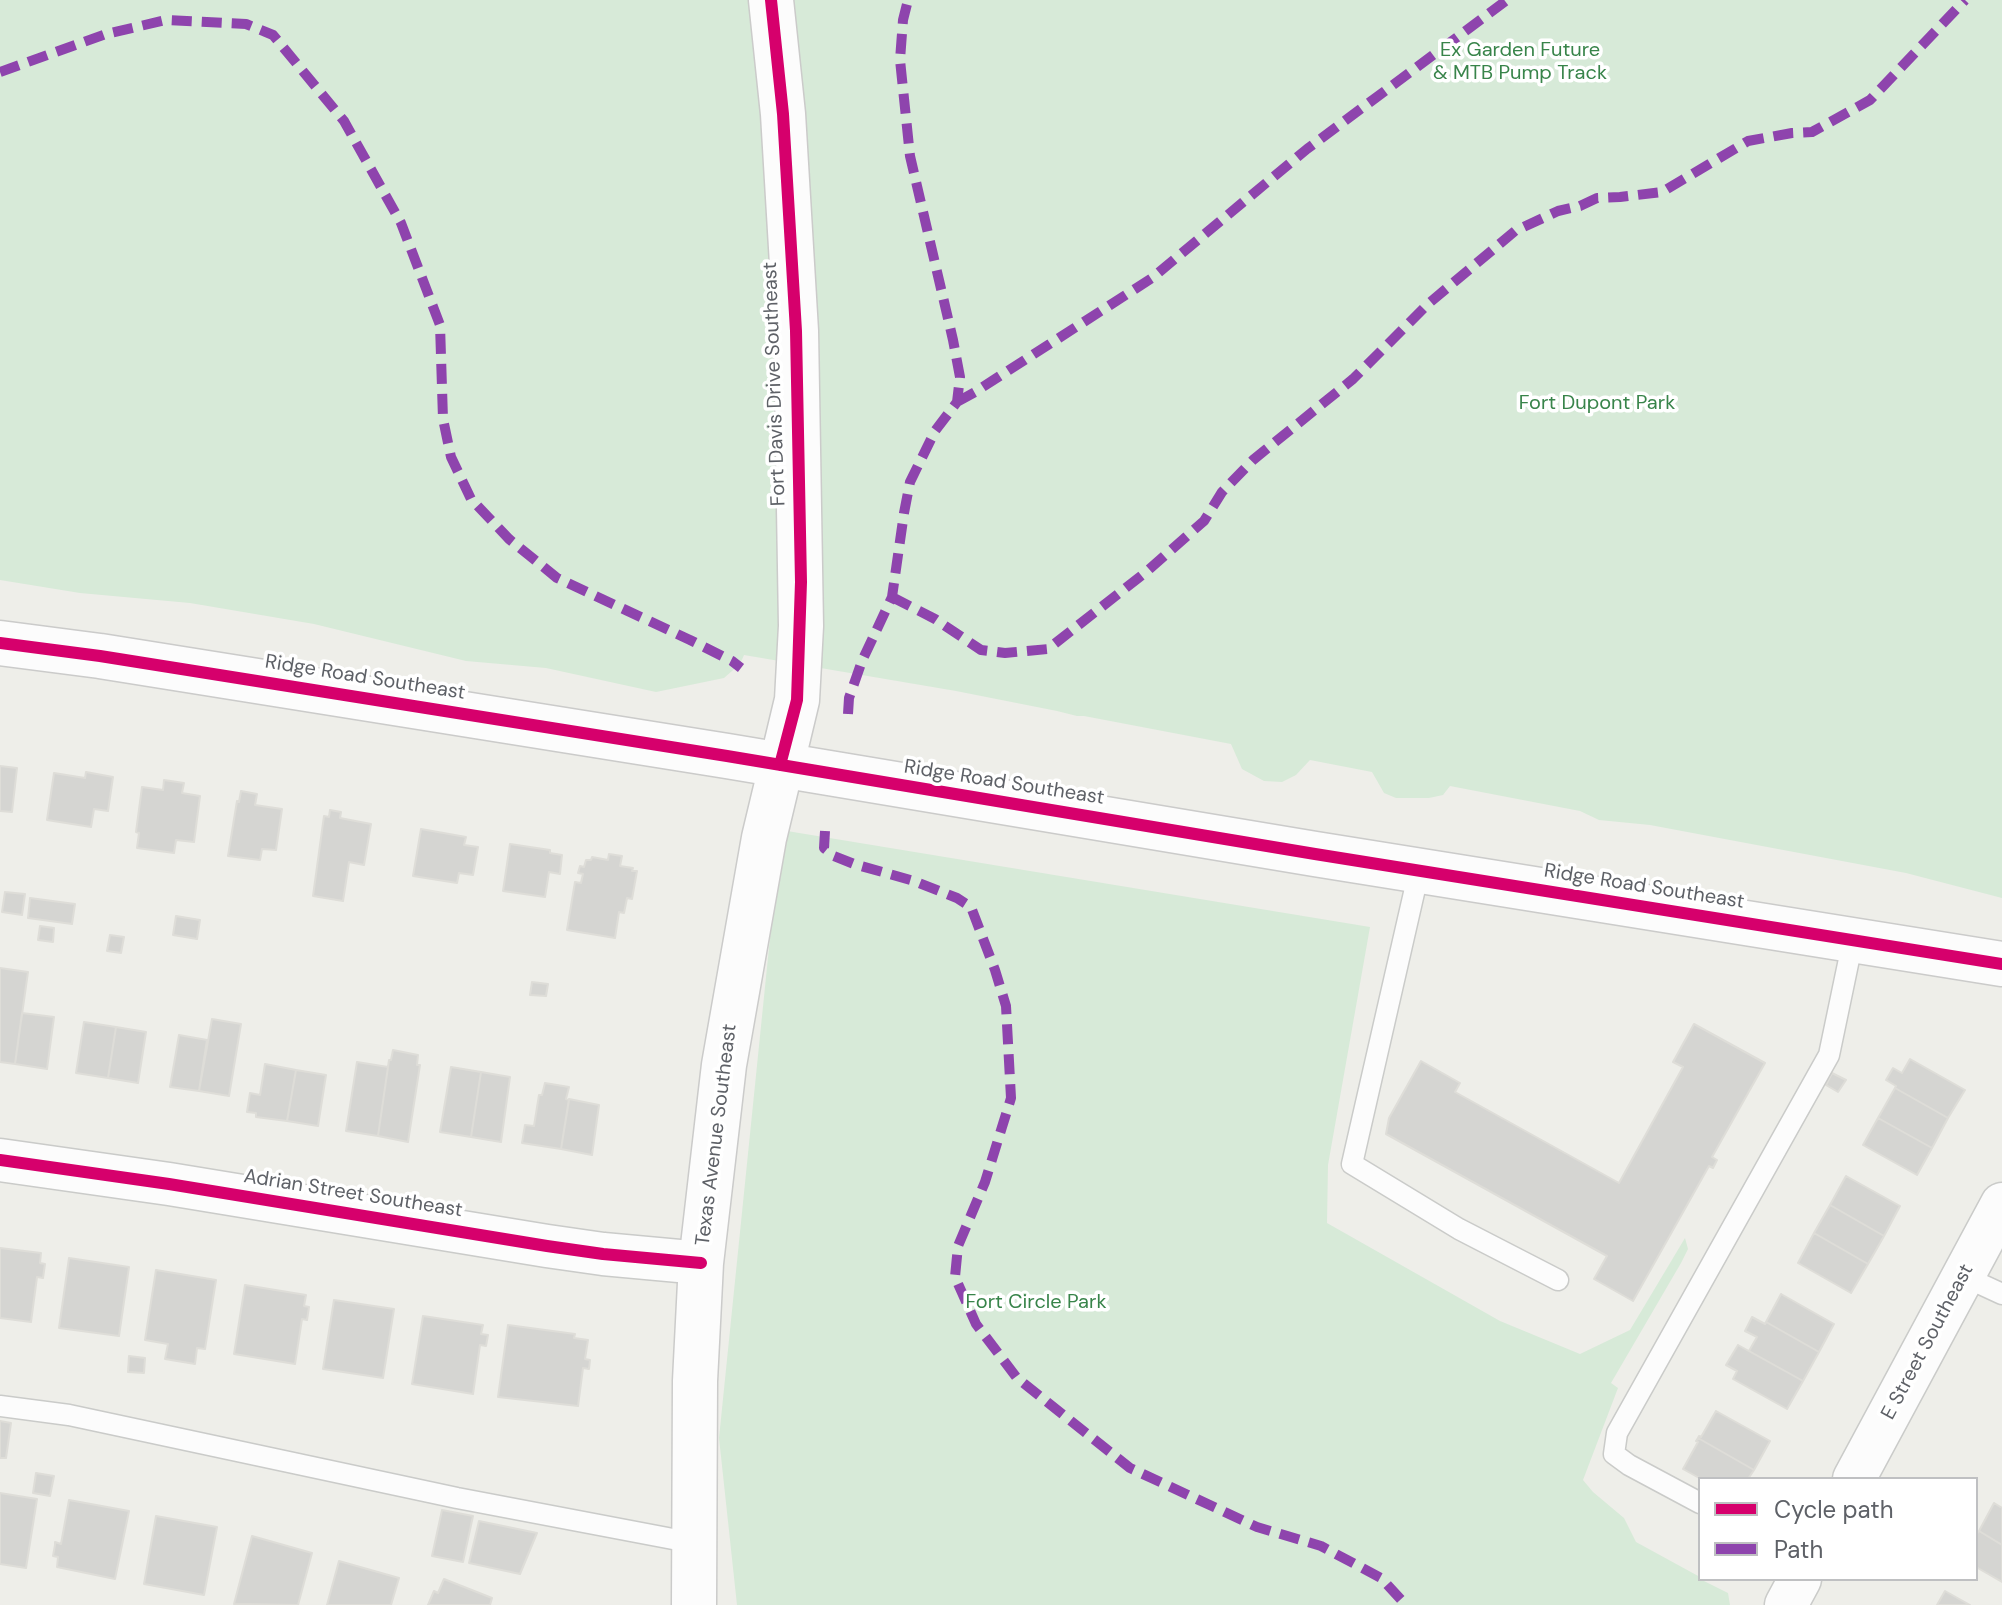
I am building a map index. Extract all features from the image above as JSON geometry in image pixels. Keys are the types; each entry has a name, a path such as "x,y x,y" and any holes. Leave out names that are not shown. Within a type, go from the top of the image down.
{"main road":[{"name":"Fort Davis Drive Southeast","path":"771,0 783,114 796,331 801,582 797,700 780,765"},
{"name":"Ridge Road Southeast","path":"0,643 100,656 780,765 2002,964"},
{"name":"Texas Avenue Southeast","path":"694,1605 695,1381 701,1263 729,1039 780,765"}],"street":[{"name":"Adrian Street Southeast","path":"0,1160 547,1246 701,1263"},
{"name":"E Street Southeast","path":"1855,1477 2002,1204"},
{"path":"1786,1605 1799,1581"}],"lane":[{"path":"1419,871 1352,1164 1459,1229 1558,1280"},
{"path":"1698,1502 1614,1454 1617,1433 1829,1055 1853,940"},
{"path":"1963,1276 2002,1294"},
{"path":"0,1406 69,1415 457,1498 694,1543"}],"green space":[{"name":"Fort Dupont Park","path":"0,0 2002,0 2002,898 1906,873 1650,825 1599,820 1580,811 1450,786 1443,795 1396,798 1384,793 1372,772 1310,760 1296,775 1282,782 1264,781 1242,769 1231,744 956,691 744,655 740,664 724,678 656,692 546,668 466,661 314,624 190,603 80,593 0,580"},
{"name":"Fort Circle Park","path":"781,830 1370,927 1328,1165 1327,1223 1500,1321 1580,1354 1630,1330 1685,1238 1688,1249 1681,1263 1611,1383 1618,1388 1583,1480 1624,1518 1636,1542 1698,1576 1698,1581 1728,1593 1730,1605 737,1605 719,1438"}],"building":[{"path":"0,766 17,768 12,812 0,811"},
{"path":"86,772 113,777 108,811 94,809 91,827 47,820 54,773 85,778"},
{"path":"164,780 184,783 182,793 200,796 194,842 176,840 174,853 137,848 142,787 163,790"},
{"path":"241,791 257,794 255,805 282,809 276,850 262,849 260,860 228,856"},
{"path":"330,810 341,812 340,818 371,824 364,865 349,862 343,901 313,896 324,816 329,817"},
{"path":"421,829 466,837 464,845 478,847 473,875 459,873 457,883 413,876"},
{"path":"510,844 550,850 550,853 562,855 560,874 549,872 545,897 503,891"},
{"path":"609,854 622,856 620,866 637,871 632,899 627,898 624,913 619,912 615,938 567,930 575,882 581,883 583,874 578,873 580,866 584,867 586,860 592,857 608,860"},
{"path":"5,892 25,894 22,915 2,912"},
{"path":"30,898 75,904 72,924 28,918"},
{"path":"176,916 200,920 197,939 173,935"},
{"path":"40,926 54,928 53,942 38,940"},
{"path":"110,935 124,937 121,953 107,951"},
{"path":"0,968 28,972 15,1064 0,1062"},
{"path":"532,982 548,984 546,996 530,995"},
{"path":"22,1013 54,1017 47,1069 15,1064"},
{"path":"212,1019 241,1024 229,1096 199,1091"},
{"path":"84,1022 116,1027 108,1078 76,1073"},
{"path":"1694,1024 1765,1063 1712,1157 1717,1160 1713,1168 1709,1166 1633,1301 1594,1279 1607,1256 1386,1134 1389,1118 1421,1061 1460,1083 1455,1092 1619,1183 1683,1067 1673,1062"},
{"path":"116,1027 146,1032 138,1083 108,1078"},
{"path":"179,1035 207,1040 199,1091 170,1087"},
{"path":"393,1050 418,1055 417,1065 420,1065 408,1142 378,1136"},
{"path":"1910,1059 1965,1090 1948,1118 1886,1080 1893,1068 1902,1073"},
{"path":"357,1062 388,1067 378,1136 346,1131"},
{"path":"265,1064 296,1070 287,1121 256,1117 256,1113 247,1112 250,1093 260,1095"},
{"path":"451,1067 481,1072 471,1137 440,1132"},
{"path":"296,1070 326,1075 318,1126 287,1121"},
{"path":"481,1072 510,1077 501,1142 471,1137"},
{"path":"1832,1073 1846,1080 1838,1092 1826,1085"},
{"path":"545,1083 569,1087 561,1149 522,1143 525,1125 534,1126 539,1095 542,1095"},
{"path":"1895,1088 1948,1118 1932,1148 1878,1118"},
{"path":"569,1099 599,1105 592,1155 561,1149"},
{"path":"1878,1118 1932,1148 1917,1175 1863,1145"},
{"path":"1846,1176 1900,1206 1884,1236 1830,1205"},
{"path":"1830,1205 1884,1236 1868,1264 1814,1233"},
{"path":"1814,1233 1868,1264 1851,1293 1798,1263"},
{"path":"0,1248 41,1253 40,1263 45,1264 43,1278 37,1277 31,1322 0,1318"},
{"path":"69,1258 129,1267 119,1336 59,1328"},
{"path":"156,1270 216,1280 205,1349 197,1348 195,1364 165,1359 168,1344 145,1340"},
{"path":"245,1285 306,1295 304,1306 309,1307 307,1320 302,1319 295,1364 234,1354"},
{"path":"1781,1294 1834,1324 1819,1352 1766,1322"},
{"path":"334,1300 394,1309 383,1378 323,1369"},
{"path":"423,1316 483,1325 481,1334 488,1335 486,1346 480,1345 473,1394 412,1384"},
{"path":"1752,1317 1819,1352 1803,1381 1749,1351 1757,1337 1745,1331"},
{"path":"508,1325 575,1334 574,1338 588,1340 585,1359 590,1360 589,1369 583,1368 578,1406 498,1397"},
{"path":"1738,1345 1803,1381 1787,1409 1733,1379 1737,1371 1726,1365"},
{"path":"129,1356 145,1358 144,1373 128,1372"},
{"path":"1716,1411 1770,1441 1754,1470 1698,1438"},
{"path":"0,1421 11,1423 6,1458 0,1458"},
{"path":"1698,1438 1754,1470 1749,1477 1698,1477 1683,1469"},
{"path":"36,1473 54,1476 50,1496 33,1493"},
{"path":"0,1493 37,1499 26,1568 0,1564"},
{"path":"69,1500 129,1511 115,1579 57,1567 58,1557 53,1556 55,1542 61,1544"},
{"path":"1994,1503 2002,1508 2002,1545 1979,1531"},
{"path":"442,1510 473,1516 463,1562 432,1556"},
{"path":"156,1516 217,1527 204,1595 144,1584"},
{"path":"479,1521 537,1533 520,1574 469,1563"},
{"path":"1978,1532 2002,1545 2002,1582 1978,1568"},
{"path":"252,1536 312,1553 298,1605 234,1604"},
{"path":"339,1561 399,1578 391,1605 327,1605"},
{"path":"444,1579 492,1598 490,1605 428,1605"},
{"path":"1945,1591 1970,1605 1937,1605"}],"marked path":[{"path":"848,714 849,698 862,661 892,597 910,482 935,431 957,402 960,377 910,156 900,60 908,0"},
{"path":"957,402 1152,278 1307,149 1507,0"},
{"path":"892,597 935,619 981,650 1005,653 1048,649 1146,572 1204,521 1222,492 1253,460 1353,379 1428,304 1515,231 1558,211 1597,198 1662,192 1748,141 1812,132 1870,100 1965,0"},
{"path":"0,72 106,34 166,20 246,24 273,35 344,121 401,223 440,325 443,419 451,457 471,499 509,539 557,578 690,640 741,668"},
{"path":"825,831 824,848 834,856 914,881 971,907 995,970 1006,1006 1011,1098 985,1182 958,1246 955,1277 976,1324 1017,1378 1130,1468 1257,1527 1321,1546 1381,1578 1406,1605"}],"cycle path":[{"path":"771,0 783,114 796,331 801,582 797,700 780,765"},
{"path":"0,643 100,656 727,756 2002,964"},
{"path":"0,1160 169,1184 547,1246 701,1263"}],"park label":[{"name":"Ex Garden Future & MTB Pump Track","path":"1520,62"}]}
